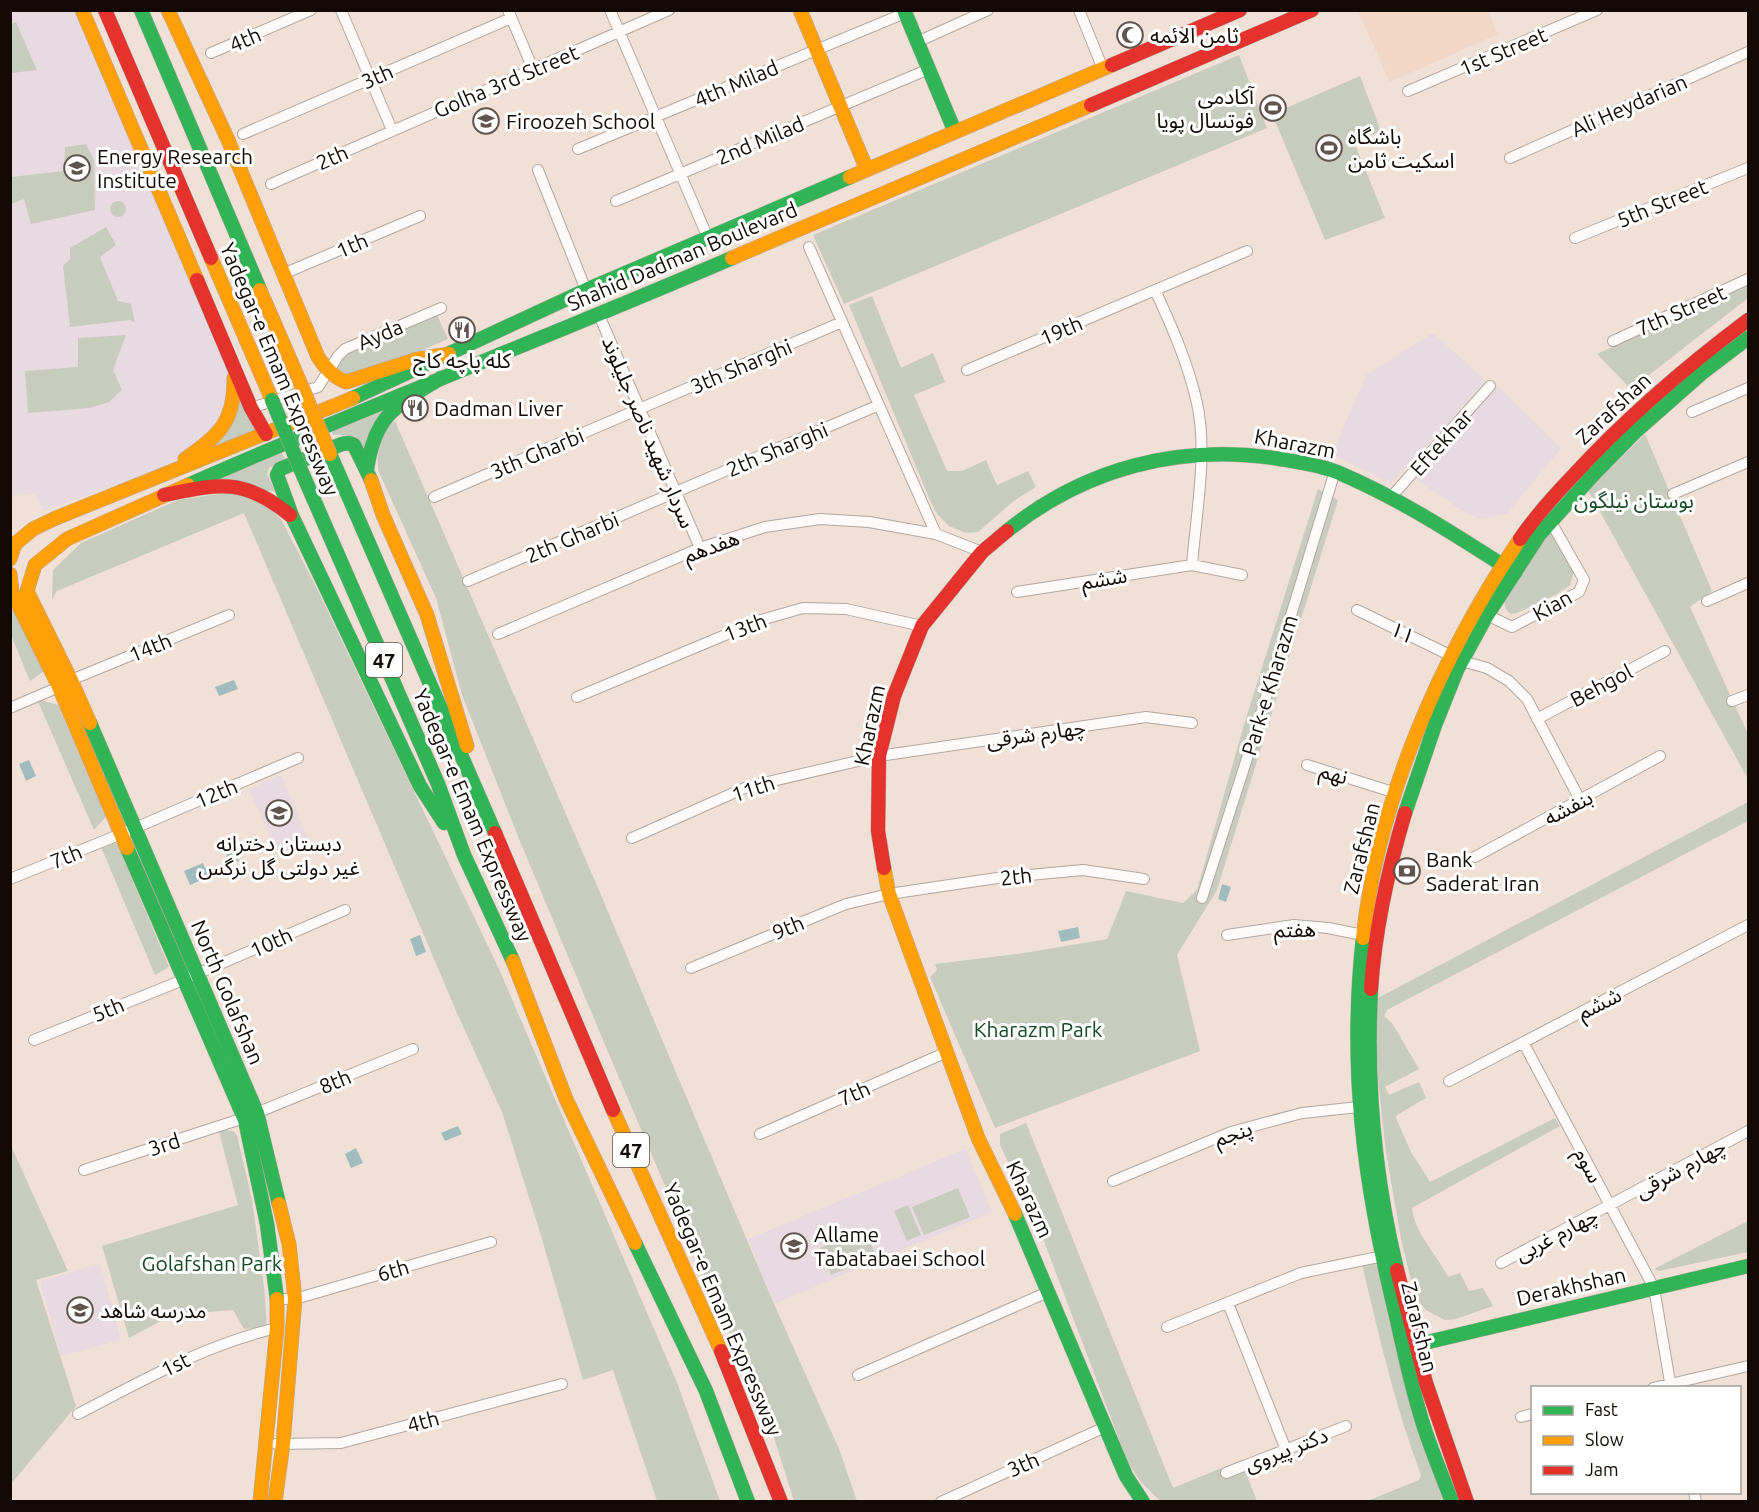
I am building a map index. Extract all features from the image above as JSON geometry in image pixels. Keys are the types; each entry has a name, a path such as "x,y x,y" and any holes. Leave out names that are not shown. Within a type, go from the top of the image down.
{"main road":[{"path":"82,10 251,408 266,434"},
{"name":"Yadegar-e Emam Expressway","path":"105,10 300,468 438,784 464,855 520,978 566,1099 706,1390 748,1502"},
{"name":"Yadegar-e Emam Expressway","path":"141,10 598,1075 732,1376 781,1502"},
{"path":"168,10 228,140 318,357 329,372 346,382 418,359 449,354"},
{"path":"177,10 192,60"},
{"path":"800,10 867,170"},
{"name":"Shahid Dadman Boulevard","path":"56,518 397,379 586,290 1240,10"},
{"name":"Shahid Dadman Boulevard","path":"67,539 164,495 441,378 599,315 1312,10"},
{"path":"904,12 955,132"},
{"name":"Zarafshan","path":"1452,1502 1424,1425 1410,1346 1366,1176 1359,1107 1356,1008 1363,935 1375,871 1396,793 1421,718 1456,657 1487,615 1528,527 1597,450 1652,398 1749,320"},
{"name":"Zarafshan","path":"1387,1255 1371,1082 1370,1009 1377,936 1388,874 1409,797 1475,608 1605,462 1652,416 1720,358 1749,338"},
{"path":"158,476 201,449 227,424 235,400 233,366"},
{"path":"367,469 373,435 386,415 441,378"},
{"path":"464,855 420,786 292,516 278,480 277,475 280,469 349,443 354,445 367,469 383,515 427,615 460,720 480,798"},
{"name":"Kharazm","path":"1143,1502 1126,1476 1018,1222 978,1138 889,894 878,831 879,756 894,696 922,626 982,552 1025,517 1066,492 1113,471 1162,459 1201,454 1250,454 1335,471 1406,504 1509,569"},
{"path":"164,495 219,485 246,488 267,496 292,516"},
{"path":"10,559 15,544 33,529 56,518 67,539"},
{"name":"North Golafshan","path":"67,539 35,565 27,591 65,683 121,834 183,980 251,1115 277,1299 277,1328 260,1502"},
{"name":"North Golafshan","path":"10,574 12,592 65,683 135,828 198,974 251,1115 289,1244 295,1299 283,1444 275,1502"},
{"name":"Derakhshan","path":"1410,1346 1749,1266"},
{"name":"Zarafshan","path":"1410,1346 1467,1502"}],"street":[{"name":"4th","path":"211,53 311,10"},
{"path":"341,10 392,130"},
{"path":"610,10 708,238"},
{"name":"Golha 3rd Street","path":"392,130 669,10"},
{"path":"917,42 988,10"},
{"name":"1st Street","path":"1408,91 1597,10"},
{"path":"1081,11 1103,69"},
{"name":"4th Milad","path":"578,148 904,12"},
{"path":"509,14 533,69"},
{"name":"3th","path":"243,134 370,79 509,14"},
{"name":"Ali Heydarian","path":"1510,158 1749,52"},
{"name":"2nd Milad","path":"616,201 928,69"},
{"name":"2th","path":"271,184 392,130"},
{"name":"5th Street","path":"1575,238 1749,168"},
{"path":"538,170 586,290"},
{"name":"1th","path":"283,274 420,216"},
{"path":"809,247 936,534"},
{"name":"19th","path":"967,370 1247,251"},
{"name":"7th Street","path":"1613,341 1749,279"},
{"path":"1155,290 1185,358 1197,405 1201,454 1192,564"},
{"name":"Ayda","path":"251,408 318,387 345,349 441,308"},
{"name":"سردار شهید ناصر جلیلوند","path":"599,315 700,548"},
{"name":"3th Sharghi","path":"640,410 842,322"},
{"name":"Eftekhar","path":"1391,497 1490,386"},
{"path":"1692,412 1749,388"},
{"name":"2th Sharghi","path":"676,492 879,405"},
{"name":"3th Gharbi","path":"434,497 640,410"},
{"path":"1673,494 1749,462"},
{"name":"Park-e Kharazm","path":"1202,898 1335,471"},
{"name":"2th Gharbi","path":"468,581 676,492"},
{"name":"هفدهم","path":"498,634 700,548 765,526 820,519 869,522 936,534 982,552"},
{"name":"Kian","path":"1487,615 1512,627 1579,592 1584,580 1551,522"},
{"name":"ششم","path":"1017,592 1192,564 1242,575"},
{"path":"1707,601 1749,583"},
{"name":"13th","path":"577,697 762,620 803,609 846,609 922,626"},
{"name":"۱۱","path":"1357,610 1456,657 1487,668 1509,681 1527,699 1580,801"},
{"name":"14th","path":"65,683 229,615"},
{"name":"Behgol","path":"1537,719 1665,651"},
{"path":"10,708 65,683"},
{"path":"1732,701 1749,695"},
{"name":"چهارم شرقی","path":"879,756 1146,717 1192,723"},
{"name":"11th","path":"632,838 747,787 879,756"},
{"name":"بنفشه","path":"1475,857 1660,756"},
{"name":"12th","path":"121,834 298,758"},
{"name":"نهم","path":"1307,765 1396,793"},
{"name":"7th","path":"10,879 121,834"},
{"name":"2th","path":"889,894 997,878 1083,870 1144,879"},
{"name":"9th","path":"690,968 846,904 889,894"},
{"name":"10th","path":"183,980 345,910"},
{"name":"هفتم","path":"1227,935 1294,925 1328,928 1363,935"},
{"name":"ششم","path":"1449,1081 1749,925"},
{"name":"5th","path":"34,1040 183,980"},
{"name":"سوم","path":"1523,1042 1654,1288 1671,1386"},
{"name":"8th","path":"251,1115 413,1049"},
{"name":"7th","path":"760,1134 947,1052"},
{"name":"پنجم","path":"1113,1181 1231,1132 1302,1113 1359,1107"},
{"name":"3rd","path":"84,1170 251,1115"},
{"name":"چهارم شرقی","path":"1611,1206 1749,1131"},
{"name":"چهارم غربی","path":"1501,1263 1611,1206"},
{"name":"6th","path":"277,1299 295,1299 491,1242"},
{"path":"1167,1327 1301,1274 1387,1255"},
{"path":"858,1375 1048,1292"},
{"path":"1228,1303 1286,1450"},
{"name":"1st","path":"78,1414 184,1358 232,1340 277,1328"},
{"path":"1671,1386 1749,1366"},
{"name":"4th","path":"267,1444 341,1443 562,1384"},
{"path":"1521,1417 1531,1414"},
{"name":"دکتر پیروی","path":"1226,1473 1346,1426"},
{"name":"3th","path":"941,1502 1105,1427"}],"shaded area":[{"name":"Energy Research Institute","path":"11,11 74,11 229,370 229,411 191,451 157,470 44,511 34,493 11,497"},
{"path":"1358,11 1488,11 1498,34 1390,82"},
{"path":"1433,333 1486,381 1391,484 1332,454 1366,375"},
{"path":"1497,385 1561,448 1507,514 1480,519 1461,510 1413,477"},
{"name":"دبستان دخترانه غیر دولتی گل نرگس","path":"281,775 308,838 277,852 249,789"},
{"path":"966,1149 992,1212 774,1304 748,1239"},
{"name":"مدرسه شاهد","path":"100,1264 121,1340 61,1356 40,1281"}],"green space":[{"path":"16,22 37,70 11,73 11,24"},
{"path":"1239,55 1267,128 844,304 813,235"},
{"path":"1360,76 1381,131 1354,142 1385,218 1325,240 1272,114"},
{"path":"86,144 94,160 95,210 31,224 24,199 11,204 11,177 64,171 65,147"},
{"path":"118,201 124,203 126,209 124,215 118,217 112,215 110,209 112,203"},
{"path":"106,227 116,245 100,257 118,301 131,304 135,323 130,320 70,327 63,266 70,259 70,248"},
{"path":"1748,283 1748,298 1631,389 1597,354"},
{"path":"872,296 901,368 933,353 945,382 914,395 947,471 962,471 986,460 997,485 1028,471 1036,487 1015,500 978,532 966,533 949,526 937,514 929,498 849,305"},
{"path":"437,315 448,339 395,362 345,376 336,368 346,354"},
{"path":"126,335 113,370 122,390 109,402 90,408 28,413 25,371 78,367 78,338"},
{"path":"238,389 257,430 197,456"},
{"path":"395,404 365,448 345,435 333,435 331,430"},
{"path":"395,421 595,881 774,1304 839,1449 857,1501 794,1501 769,1422 688,1240 517,834 462,695 436,598 378,470 377,436"},
{"name":"بوستان نیلگون","path":"1645,434 1712,591 1690,607 1748,734 1748,779 1588,490"},
{"path":"281,451 285,460 269,468 267,474 276,492 209,482"},
{"name":"Kharazm Park","path":"1318,489 1338,500 1217,890 1177,955 1200,1051 995,1128 930,977 937,970 935,964 1024,953 1107,939 1126,891 1183,903 1197,890 1243,728"},
{"path":"233,492 259,500 281,519 320,595 499,969 676,1380 720,1501 657,1501 613,1370 583,1380 502,1112 457,1013 244,513 57,591 52,600 53,570 81,543 178,500"},
{"path":"1549,532 1555,534 1574,571 1570,585 1557,594 1511,614 1505,606 1505,596"},
{"path":"10,602 44,671 30,681 11,635"},
{"path":"37,699 58,705 106,817 94,830"},
{"path":"1748,802 1748,821 1387,1010 1384,1016 1392,1023 1419,1069 1385,1087 1389,1095 1419,1082 1426,1098 1397,1115 1396,1118 1411,1152 1430,1182 1555,1118 1560,1126 1412,1208 1417,1226 1448,1277 1460,1273 1469,1291 1483,1288 1493,1306 1456,1319 1445,1320 1426,1310 1415,1297 1401,1239 1386,1152 1378,1079 1375,1022 1378,998"},
{"path":"117,843 169,967 155,975 101,847"},
{"path":"1026,1123 1173,1488 1241,1460 1257,1501 1160,1501 1141,1482 1128,1463 1039,1228 1000,1145 1000,1134"},
{"name":"Golafshan Park","path":"233,1131 237,1135 252,1200 267,1327 244,1329 233,1310 172,1315 129,1338 102,1246 238,1205 219,1132"},
{"path":"11,1146 68,1271 36,1280 76,1406 11,1484"},
{"path":"958,1188 970,1217 924,1235 912,1207"},
{"path":"908,1205 921,1235 907,1241 894,1211"},
{"path":"1748,1221 1748,1252 1659,1271 1654,1269"},
{"path":"865,1229 876,1256 831,1275 820,1248"},
{"path":"1375,1263 1443,1501 1367,1501 1419,1480 1421,1475 1395,1397 1362,1264"}],"water":[{"path":"234,680 238,689 219,696 215,687"},
{"path":"29,760 36,776 26,781 19,764"},
{"path":"231,843 239,861 231,865 223,847"},
{"path":"203,863 205,868 209,866 213,875 190,885 184,871"},
{"path":"1222,884 1231,887 1226,902 1218,899"},
{"path":"1078,927 1080,938 1061,942 1058,931"},
{"path":"420,935 426,952 416,956 410,939"},
{"path":"458,1126 462,1134 445,1141 441,1133"},
{"path":"356,1148 363,1163 351,1168 345,1154"}],"traffic: fast":[{"path":"141,10 260,290"},
{"path":"904,10 955,132"},
{"path":"353,398 586,290 850,177"},
{"path":"188,485 732,258"},
{"path":"1405,813 1435,725 1457,670 1486,617 1539,535 1635,432 1702,373 1748,338"},
{"path":"367,469 376,435 390,413 441,378"},
{"path":"272,400 300,468"},
{"path":"371,480 354,445 349,443 280,469 277,475 292,516 420,786 444,823"},
{"path":"330,454 495,833"},
{"path":"1007,531 1037,509 1069,491 1102,476 1136,465 1171,458 1243,455 1280,459 1324,467 1337,472 1406,506 1515,573"},
{"path":"300,468 438,784 464,855 513,961"},
{"path":"90,723 257,1113 279,1204"},
{"path":"127,848 245,1120 267,1224 277,1299"},
{"path":"1363,938 1357,1036 1362,1130 1368,1177 1386,1272 1413,1389 1428,1439 1452,1502"},
{"path":"1371,989 1370,1059 1374,1130 1383,1201 1397,1270"},
{"path":"1015,1214 1126,1476 1143,1502"},
{"path":"635,1243 706,1391 748,1502"},
{"path":"1407,1347 1748,1266"}],"traffic: slow":[{"path":"82,10 197,280"},
{"path":"168,10 228,140 318,357 324,365 333,375 346,382 418,359 449,354"},
{"path":"800,10 867,170"},
{"path":"850,177 1112,65"},
{"path":"732,258 1091,105"},
{"path":"211,258 272,400"},
{"path":"260,290 302,387"},
{"path":"185,459 207,443 223,426 232,406 234,378"},
{"path":"302,387 330,454"},
{"path":"10,559 15,544 33,529 56,518 353,398"},
{"path":"371,480 383,515 427,615 467,746"},
{"path":"90,723 27,591 35,565 67,539 188,485"},
{"path":"1363,938 1371,886 1383,833 1418,730 1465,630 1491,583 1520,539"},
{"path":"10,574 12,592 59,687 127,848"},
{"path":"884,868 889,894 978,1138 1015,1214"},
{"path":"513,961 566,1099 635,1243"},
{"path":"613,1110 721,1351"},
{"path":"275,1502 283,1444 295,1299 289,1244 279,1204"},
{"path":"260,1502 277,1328 277,1299"}],"traffic: jam":[{"path":"105,10 211,258"},
{"path":"1112,65 1240,10"},
{"path":"1091,105 1312,10"},
{"path":"197,280 251,408 266,434"},
{"path":"1520,539 1550,501 1633,415 1748,320"},
{"path":"164,495 216,486 244,489 258,494 290,515"},
{"path":"884,868 878,831 879,756 894,696 922,626 982,552 1007,531"},
{"path":"1371,989 1383,900 1405,813"},
{"path":"495,833 613,1110"},
{"path":"1397,1270 1426,1383 1467,1502"},
{"path":"721,1351 781,1502"}],"place":[{"name":"ثامن الائمه","path":"1130,35"},
{"name":"آکادمی فوتسال پویا","path":"1273,108"},
{"name":"Firoozeh School","path":"486,121"},
{"name":"باشگاه اسکیت ثامن","path":"1329,148"},
{"name":"Energy Research Institute","path":"77,168"},
{"name":"کله پاچه کاج","path":"462,330"},
{"name":"Dadman Liver","path":"415,408"},
{"name":"دبستان دخترانه غیر دولتی گل نرگس","path":"279,813"},
{"name":"Bank Saderat Iran","path":"1407,871"},
{"name":"Allame Tabatabaei School","path":"794,1246"},
{"name":"مدرسه شاهد","path":"80,1310"}]}
